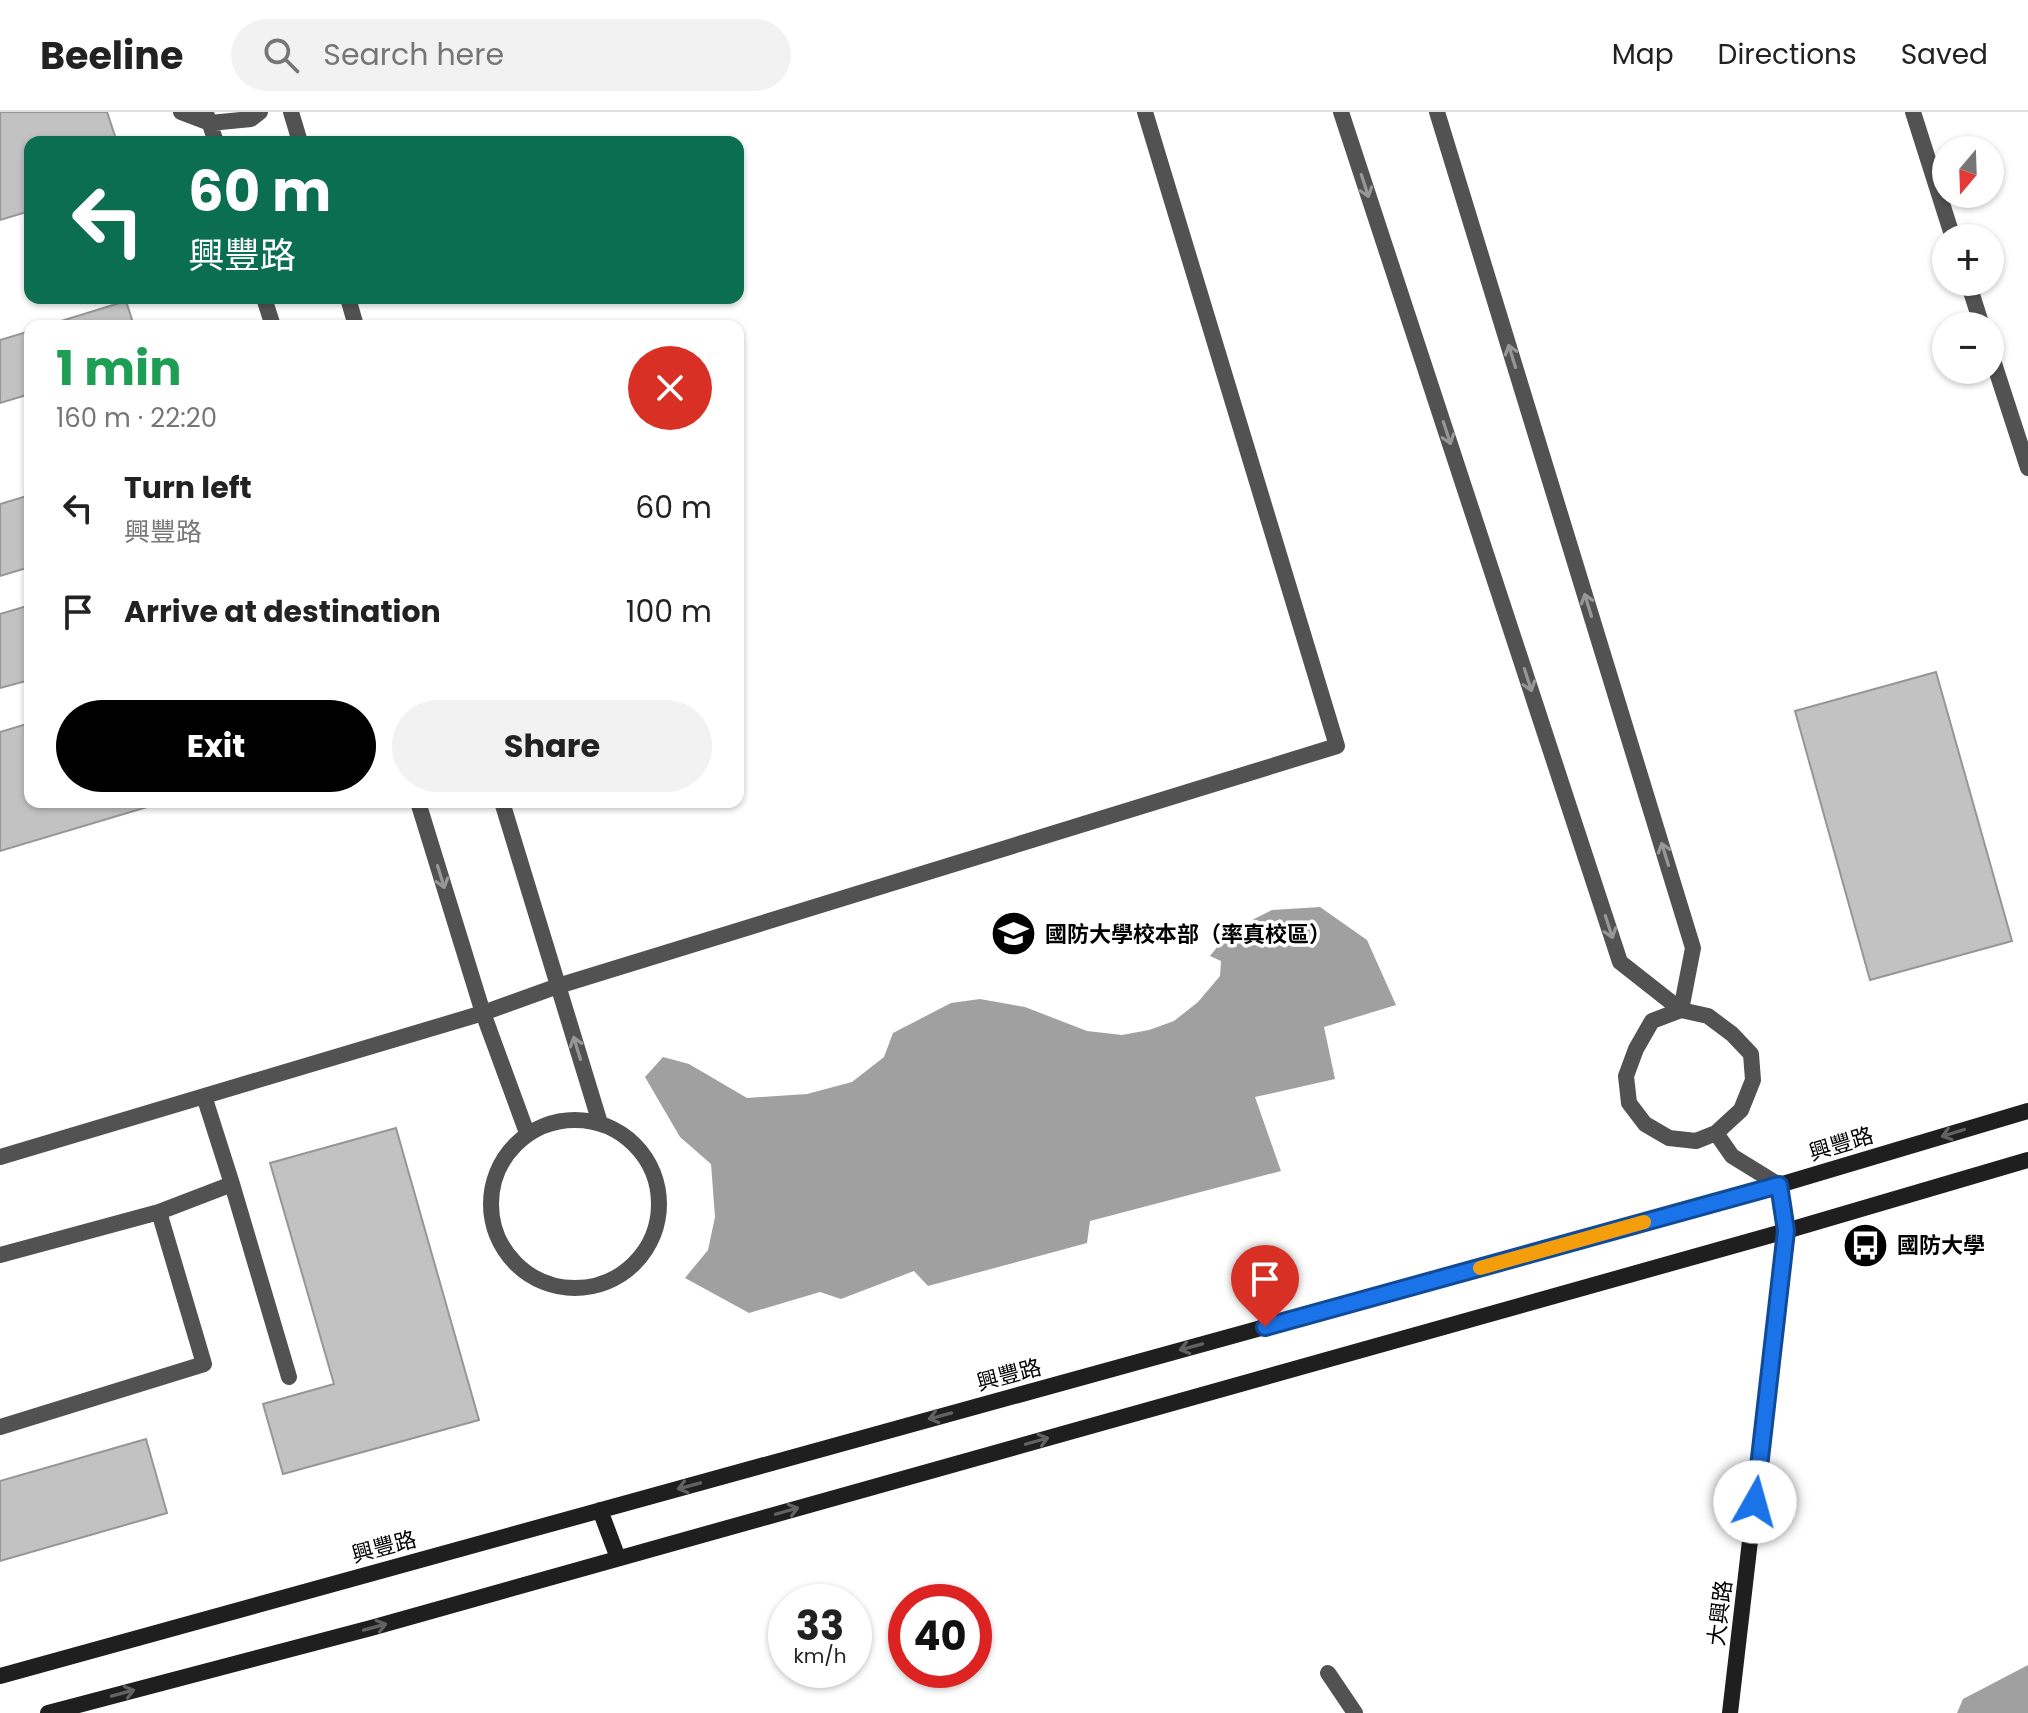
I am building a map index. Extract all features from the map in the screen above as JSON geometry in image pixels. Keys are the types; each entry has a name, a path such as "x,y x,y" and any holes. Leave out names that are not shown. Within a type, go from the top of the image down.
{"main road":[{"name":"興豐路","path":"0,1676 1779,1185 2028,1111"},
{"path":"48,1713 371,1628 1786,1231 2028,1160"},
{"name":"大興路","path":"1730,1713 1786,1231 1779,1185"},
{"path":"600,1510 618,1558"}],"lane":[{"path":"181,112 208,118 251,119 260,112"},
{"path":"291,112 298,136"},
{"path":"0,1157 483,1013 558,986 1337,746 1145,112"},
{"path":"1341,112 1620,962 1681,1010 1708,1016 1732,1034 1751,1054 1753,1080 1741,1110 1716,1133 1696,1141 1669,1138 1645,1124 1629,1103 1626,1076 1636,1049 1652,1021 1681,1010"},
{"path":"1437,112 1693,948 1681,1010"},
{"path":"1913,112 1949,224"},
{"path":"2001,384 2028,468"},
{"path":"420,808 483,1013 527,1133"},
{"path":"504,808 600,1123"},
{"path":"204,1096 289,1377"},
{"path":"562,1120 600,1123 633,1142 654,1173 660,1210 649,1246 623,1274 588,1288 550,1285 517,1266 495,1234 490,1197 501,1161 527,1133 562,1120"},
{"path":"1716,1133 1732,1156 1779,1185"},
{"path":"0,1255 159,1212 232,1184"},
{"path":"0,1427 204,1364 159,1212"},
{"path":"1328,1673 1355,1713"}],"shaded area":[{"path":"1320,907 1367,940 1396,1005 1324,1027 1335,1079 1255,1097 1281,1171 1090,1221 1087,1243 928,1286 914,1271 841,1299 820,1292 749,1313 685,1278 708,1250 715,1217 711,1164 680,1137 645,1077 663,1057 689,1064 747,1098 807,1094 852,1082 884,1057 893,1033 951,1003 980,999 1025,1007 1087,1031 1122,1035 1149,1030 1174,1021 1198,1002 1220,976 1221,961 1210,956 1230,931 1272,910"},
{"path":"2028,1665 2028,1713 1957,1713 1963,1699"}],"building":[{"path":"0,112 107,112 115,136 24,136 24,213 0,220"},
{"path":"116,304 127,304 132,320 64,320"},
{"path":"24,333 24,396 0,403 0,340"},
{"path":"24,497 24,569 0,576 0,504"},
{"path":"24,607 24,682 0,688 0,614"},
{"path":"1936,672 2012,941 1870,980 1795,711"},
{"path":"24,725 24,808 144,808 0,851 0,732"},
{"path":"396,1128 479,1420 283,1474 263,1404 334,1384 270,1163"},
{"path":"146,1439 167,1513 0,1561 0,1481"}],"slow traffic":[{"path":"1480,1268 1644,1222"}],"place":[{"name":"國防大學校本部（率真校區）","path":"1014,934"},
{"name":"國防大學","path":"1866,1245"}],"route":[{"path":"1265,1327 1779,1185 1786,1231 1755,1502"}]}
